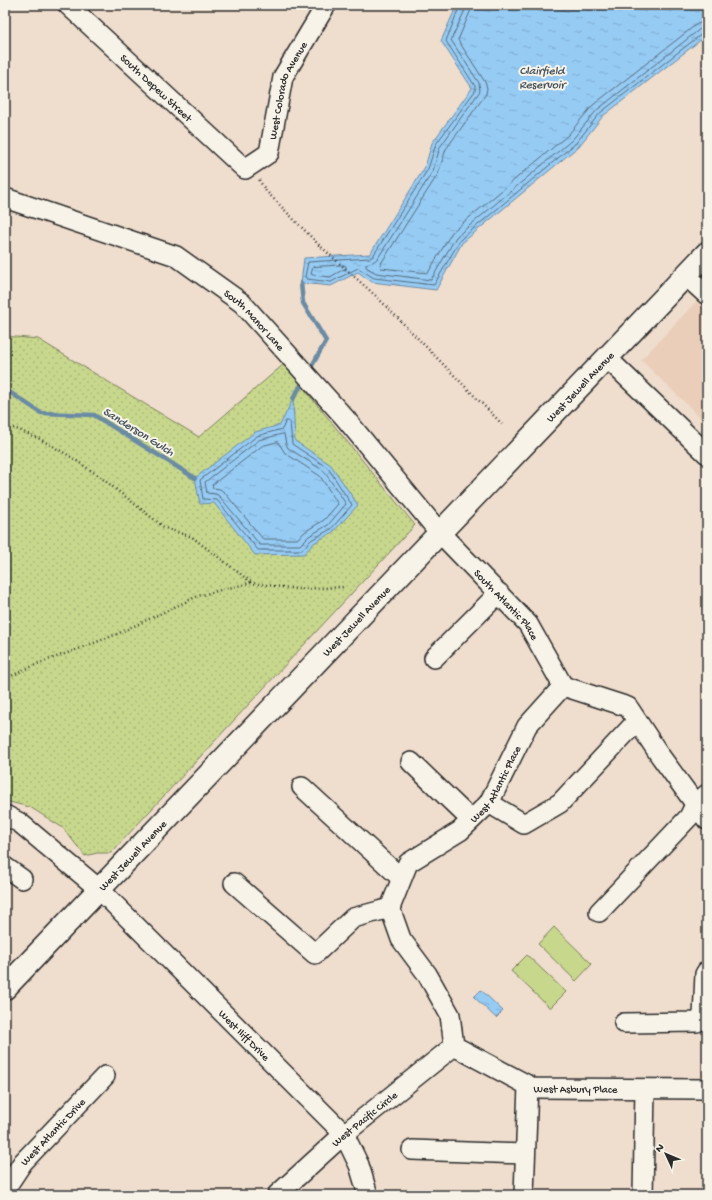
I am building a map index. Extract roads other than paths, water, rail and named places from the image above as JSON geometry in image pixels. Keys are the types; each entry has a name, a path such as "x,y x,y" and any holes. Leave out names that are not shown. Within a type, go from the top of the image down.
{"main road":[{"name":"West Jewell Avenue","path":"5,988 707,252"}],"street":[{"name":"South Depew Street","path":"68,5 247,168"},
{"name":"West Colorado Avenue","path":"247,168 269,153 283,77 326,5"},
{"name":"South Manor Lane","path":"5,198 176,256 242,303 334,406 439,532"},
{"path":"686,275 707,295"},
{"path":"607,358 707,454"},
{"name":"South Atlantic Place","path":"439,532 528,624 563,686"},
{"path":"434,658 499,593"},
{"path":"563,686 628,707 660,757 703,809 689,817 599,912"},
{"name":"West Atlantic Place","path":"390,908 408,863 460,831 489,803 527,726 563,686"},
{"path":"489,803 524,824 560,803 637,720"},
{"path":"411,762 471,820"},
{"path":"302,787 401,878"},
{"name":"West Iliff Drive","path":"5,816 20,823 99,890 344,1134 360,1165 368,1195"},
{"path":"5,867 22,879"},
{"path":"234,883 315,954 353,918 390,908 401,940 427,974 450,1014 454,1046"},
{"path":"624,1023 697,1022 705,1017 705,974 707,971"},
{"name":"West Pacific Circle","path":"278,1195 344,1134 454,1046"},
{"name":"West Asbury Place","path":"454,1046 533,1088 707,1089"},
{"name":"West Atlantic Drive","path":"5,1189 23,1162 105,1076"},
{"path":"524,1195 528,1085"},
{"path":"642,1195 645,1089"},
{"path":"412,1150 525,1154"}],"water":[{"name":"Clairfield Reservoir","path":"457,5 707,5 707,35 603,116 579,146 462,243 436,290 372,282 358,272 331,286 301,283 304,258 370,254 425,167 432,143 472,88 441,41"},
{"path":"293,399 295,441 331,465 358,505 333,532 314,543 304,554 255,555 214,503 200,504 195,478 255,432 280,425"},
{"path":"481,990 503,1011 496,1018 474,997"}],"waterway":[{"name":"Sanderson Gulch","path":"301,283 303,303 326,341 309,371"},
{"name":"Sanderson Gulch","path":"293,399 304,380"},
{"name":"Sanderson Gulch","path":"5,389 41,413 94,415 195,478"}]}
